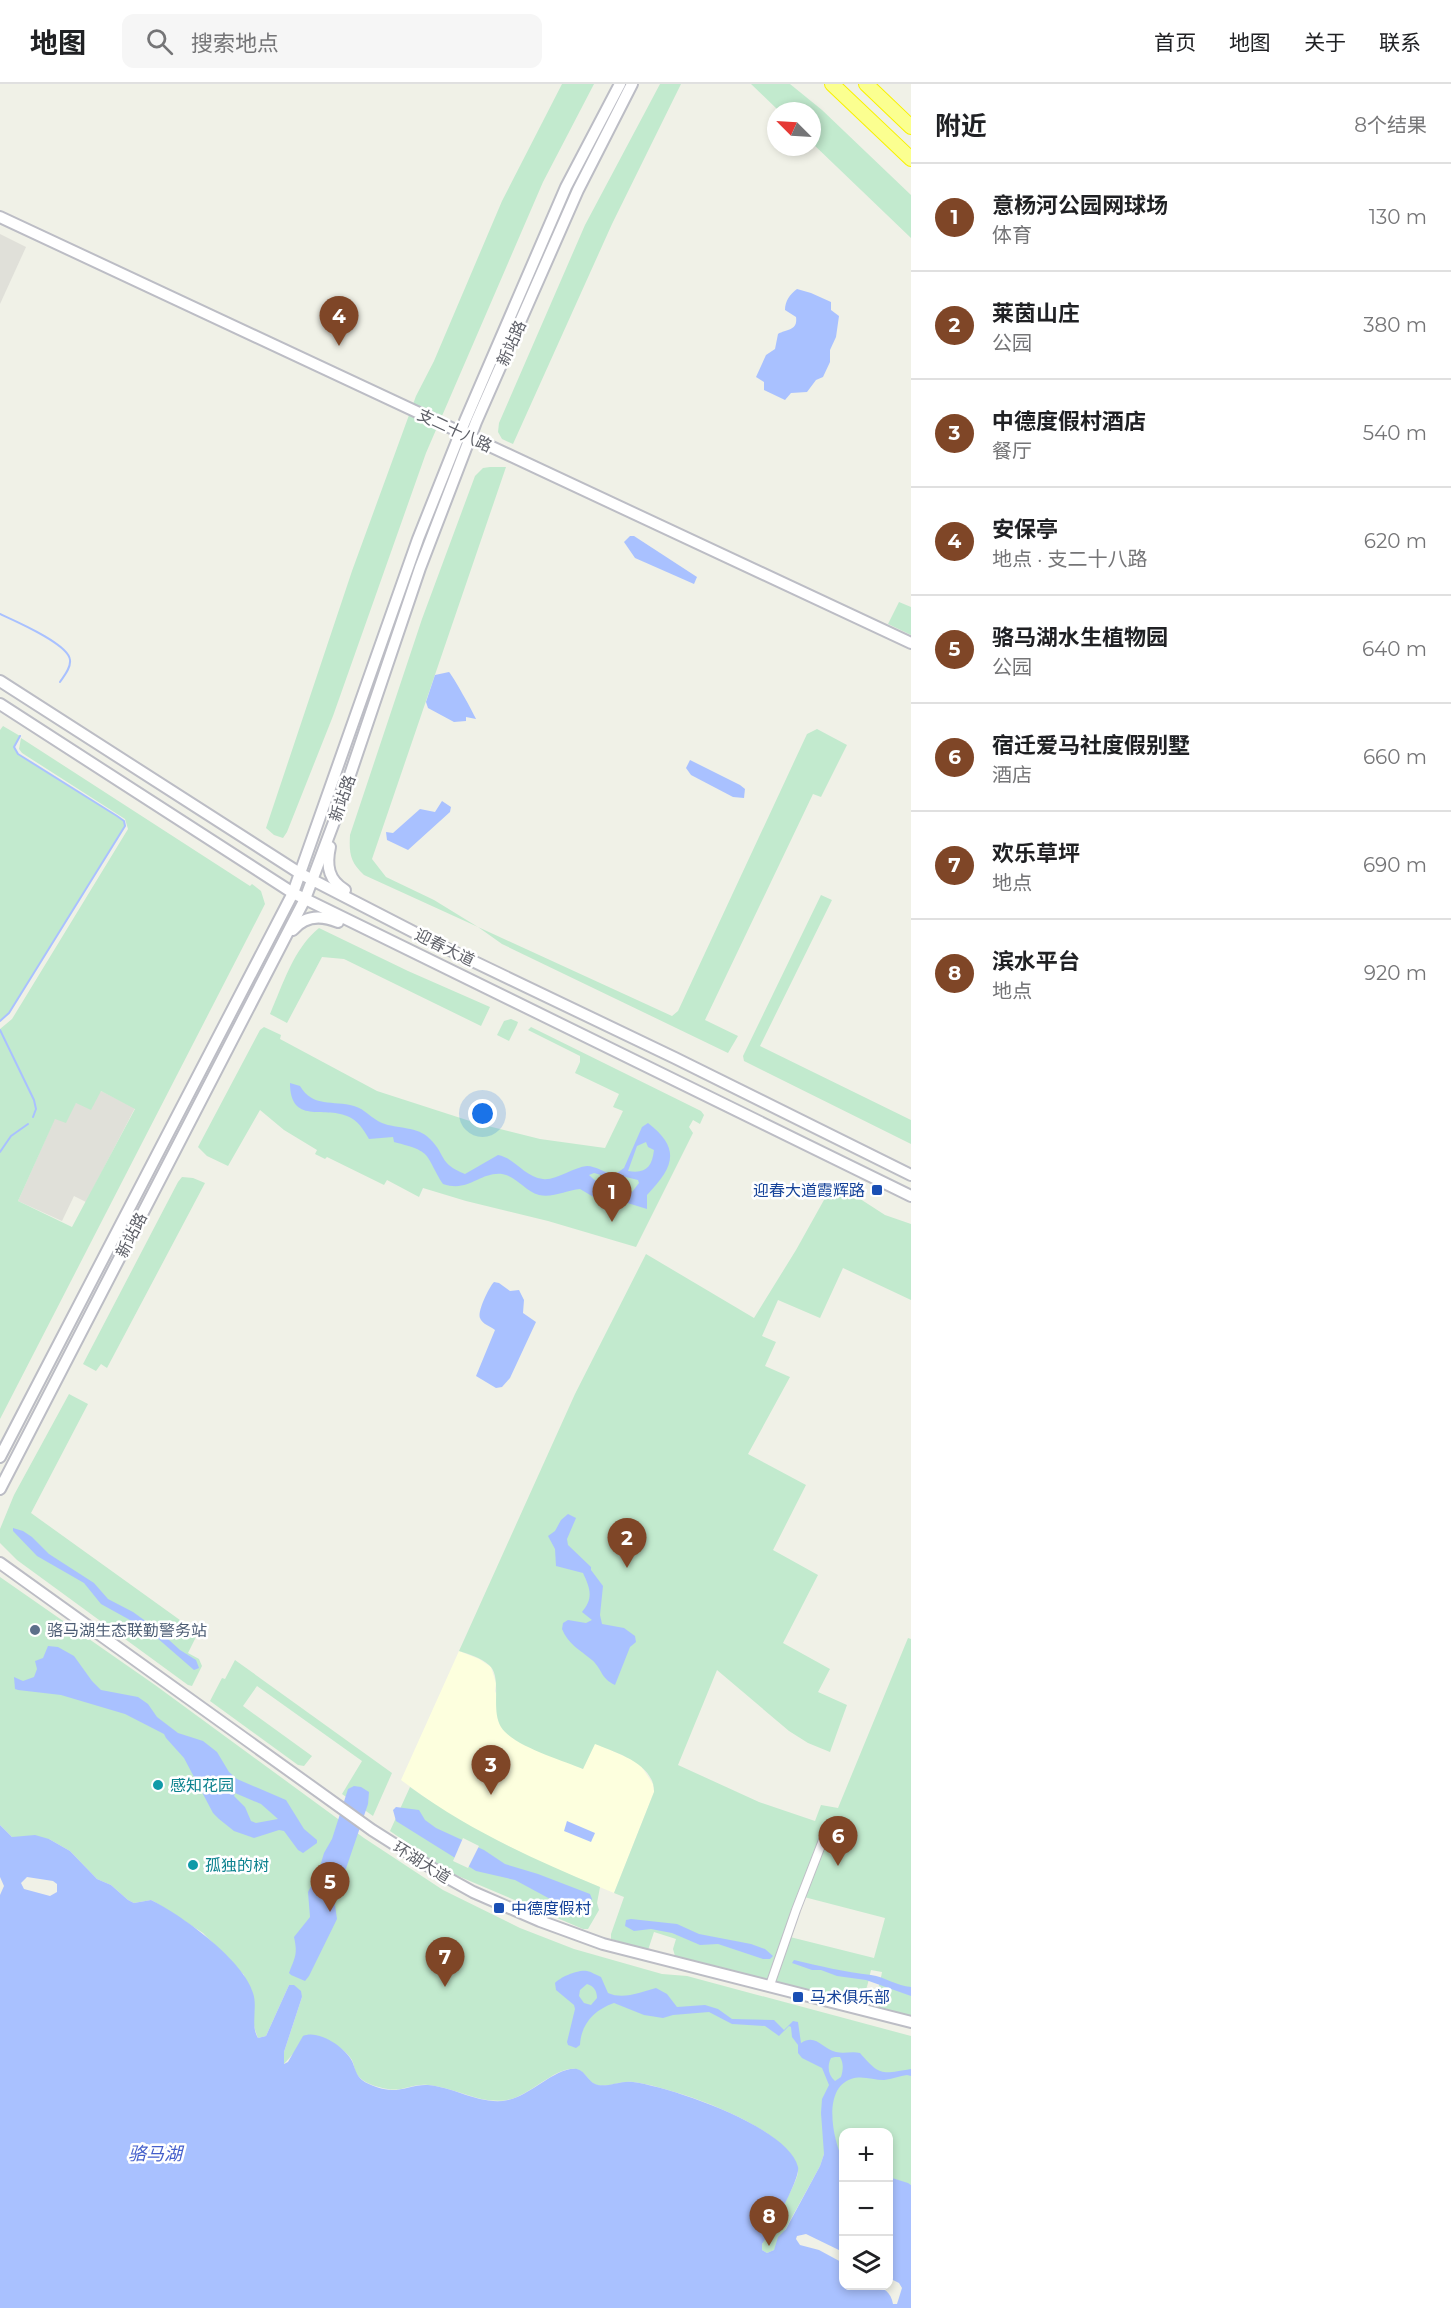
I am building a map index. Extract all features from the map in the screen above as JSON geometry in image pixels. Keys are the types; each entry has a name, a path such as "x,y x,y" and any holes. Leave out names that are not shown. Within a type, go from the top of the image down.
{"highway":[{"path":"832,84 911,159"},
{"path":"866,84 911,127"}],"street":[{"name":"新站路","path":"0,1457 293,893 418,539 465,435 566,187 620,89 633,84"},
{"name":"支二十八路","path":"0,217 911,643"},
{"name":"新站路","path":"0,1489 314,880 465,435"},
{"name":"迎春大道","path":"0,681 301,874 433,942 911,1175"},
{"name":"迎春大道","path":"0,704 293,893 911,1196"},
{"path":"334,822 328,855 328,870 331,878 339,887 433,942"},
{"path":"364,928 372,910"},
{"path":"279,950 298,924 306,919 326,917 438,963"},
{"name":"环湖大道","path":"0,1563 332,1802 461,1886 540,1922 603,1944 911,2022"},
{"path":"770,1985 825,1835"}],"shaded area":[{"path":"562,84 594,84 543,182 426,453 333,716 287,832 283,838 274,835 266,828 352,571 416,396 434,361 502,201"},
{"path":"660,84 681,84 612,224 513,444 502,439 498,432 499,423 585,225"},
{"path":"751,84 790,84 812,102 770,102"},
{"path":"821,109 911,195 911,238 821,152"},
{"path":"0,234 26,247 0,304"},
{"path":"506,467 372,859 386,877 434,900 478,927 364,875 351,857 350,835 422,619 475,476 483,468"},
{"path":"899,602 911,607 911,635 888,624"},
{"path":"3,726 20,736 14,747 18,754 117,816 124,821 125,826 9,1013 0,1021 0,730"},
{"path":"817,729 847,745 821,797 813,794 705,1020 738,1036 728,1053 502,944 478,927 672,1016 678,1011 807,734"},
{"path":"21,738 250,886 252,884 261,891 265,904 0,1419 0,1029 12,1019 128,829 125,819 19,749","holes":["101,1091 135,1109 72,1227 18,1201 55,1119 66,1123 76,1103 91,1110"]},
{"path":"821,895 832,900 760,1046 911,1120 911,1144 744,1061 743,1056"},
{"path":"319,928 490,1007 481,1026 344,959 322,957 287,1023 270,1014 296,956 310,936"},
{"path":"511,1019 518,1022 509,1041 497,1035 504,1021"},
{"path":"264,1027 281,1035 280,1039 377,1091 476,1123 540,1139 605,1148 623,1111 613,1107 619,1094 575,1073 580,1056 528,1030 531,1027 701,1111 704,1115 700,1124 693,1120 689,1127 693,1133 636,1247 423,1188 419,1197 387,1180 384,1185 327,1157 325,1159 315,1154 317,1150 284,1130 260,1110 228,1166 207,1156 198,1147 260,1030"},
{"path":"101,1091 135,1108 86,1202 74,1196 62,1221 18,1201 55,1118 76,1103"},
{"path":"182,1177 193,1178 205,1183 107,1368 101,1364 96,1371 83,1364"},
{"path":"834,1182 885,1215 911,1224 911,1300 843,1268 820,1318 778,1300 762,1336 776,1342 765,1366 790,1377 748,1454 806,1485 773,1550 818,1575 783,1643 830,1669 818,1692 847,1705 830,1752 808,1743 789,1731 717,1670 678,1765 759,1802 815,1821 821,1805 838,1808 908,1638 911,1639 911,2018 881,2010 877,1996 882,1972 871,1970 862,1997 854,2002 777,1983 776,1979 790,1937 874,1958 885,1918 804,1897 831,1828 825,1825 768,1980 675,1956 673,1949 676,1939 654,1932 648,1950 611,1939 624,1897 614,1893 654,1792 653,1782 648,1774 632,1760 595,1744 583,1769 539,1752 507,1734 501,1727 496,1711 496,1685 493,1670 482,1660 459,1651 575,1394 646,1254 754,1318"},
{"path":"69,1394 88,1404 31,1513 198,1633 188,1653 199,1659 202,1666 192,1686 17,1560 0,1543 0,1529 14,1495"},
{"path":"0,1577 155,1685 364,1838 443,1890 520,1928 574,1949 662,1974 687,1976 911,2036 911,2185 893,2178 893,2128 839,2128 839,2152 837,2148 824,2154 820,2166 774,2250 767,2253 762,2250 762,2244 789,2195 798,2171 791,2155 775,2139 728,2112 701,2101 651,2085 633,2082 597,2085 576,2069 568,2069 551,2076 525,2093 507,2100 487,2100 428,2085 388,2089 374,2086 362,2079 356,2073 349,2056 340,2047 324,2038 292,2055 284,2064 284,2052 302,1997 289,1985 266,2036 258,2038 244,1975 203,1933 151,1900 134,1903 128,1900 111,1885 97,1879 70,1851 49,1839 12,1837 0,1825"},
{"path":"459,1651 491,1667 496,1683 495,1691 515,1740 583,1769 595,1743 639,1763 653,1784 654,1792 614,1893 542,1863 453,1818 401,1780"},
{"path":"235,1660 392,1773 373,1816 342,1794 362,1761 257,1686 243,1706 312,1756 304,1766 298,1765 210,1701"},
{"path":"410,1787 502,1843 600,1887 597,1903 599,1910 588,1929 583,1929 451,1873 390,1831"}],"water":[{"path":"797,289 831,302 831,310 839,316 836,337 830,350 830,362 823,377 816,380 807,392 791,393 785,400 764,390 764,382 756,377 766,355 775,349 778,334 795,325 796,317 785,310 788,298"},
{"path":"630,536 634,536 697,577 694,584 635,558 624,542"},
{"path":"449,672 476,719 466,717 466,721 454,722 428,708 426,702 435,675"},
{"path":"690,760 740,785 745,789 744,798 733,797 691,775 686,768"},
{"path":"442,801 451,807 450,812 408,850 387,840 386,832 393,833 420,809 435,812"},
{"path":"290,1083 300,1086 311,1098 354,1106 382,1123 420,1132 430,1139 447,1163 465,1174 498,1155 510,1160 536,1178 553,1178 587,1166 614,1175 624,1168 642,1127 648,1123 666,1141 670,1159 663,1176 647,1195 647,1209 621,1201 602,1202 580,1189 539,1195 502,1174 487,1176 460,1186 452,1186 443,1184 430,1160 422,1152 394,1142 393,1137 369,1139 360,1125 351,1118 338,1113 310,1112 296,1104","holes":["646,1142 648,1147 654,1150 650,1165 644,1170 628,1171 637,1146","594,1173 612,1178 626,1177 638,1180 639,1183 632,1192 614,1189 604,1186 589,1175"]},
{"path":"494,1282 510,1291 519,1290 524,1300 523,1313 536,1322 510,1378 502,1387 496,1388 476,1376 495,1330 482,1322 480,1318 484,1300"},
{"path":"568,1514 576,1518 567,1539 568,1545 591,1567 603,1586 600,1615 602,1624 624,1628 635,1636 636,1642 630,1647 615,1685 604,1677 592,1660 571,1643 562,1629 563,1623 568,1620 586,1623 592,1620 582,1612 590,1593 583,1573 556,1566 555,1549 548,1536 555,1531 561,1520"},
{"path":"13,1528 32,1537 49,1554 94,1583 108,1599 133,1612 158,1630 180,1650 196,1660 199,1668 194,1670 148,1630 101,1604 84,1583 37,1556 13,1531"},
{"path":"48,1646 58,1647 74,1656 101,1690 138,1697 148,1704 157,1717 178,1733 203,1741 217,1752 229,1772 237,1779 286,1800 304,1829 317,1840 317,1843 303,1853 298,1850 284,1831 279,1830 254,1838 234,1831 213,1813 184,1758 164,1734 125,1714 61,1695 15,1689 14,1677 23,1681 34,1677 37,1669 35,1661 43,1658","holes":["235,1793 261,1804 278,1819 256,1823 251,1821 245,1807 234,1796"]},
{"path":"354,1786 369,1792 368,1804 337,1895 335,1905 337,1919 305,1981 289,1973 295,1956 294,1937 310,1917 308,1892 332,1839 348,1789"},
{"path":"396,1807 419,1810 425,1820 436,1828 484,1850 505,1864 590,1894 592,1899 585,1913 581,1913 565,1902 552,1900 515,1880 476,1871 396,1821 393,1810"},
{"path":"567,1821 595,1833 591,1842 564,1831"},
{"name":"骆马湖","path":"0,1825 12,1837 35,1835 49,1839 70,1851 97,1879 111,1885 128,1900 134,1903 151,1900 167,1909 212,1941 238,1967 253,1993 258,2038 266,2036 289,1985 294,1985 301,1991 302,1997 284,2052 284,2064 288,2062 303,2036 309,2034 323,2037 344,2050 362,2080 385,2089 397,2090 428,2085 488,2100 508,2100 525,2093 552,2076 569,2069 577,2069 598,2085 629,2082 651,2085 726,2111 774,2138 790,2152 798,2167 790,2193 762,2244 762,2250 767,2253 774,2250 778,2237 786,2229 820,2166 824,2154 822,2099 829,2085 822,2068 802,2058 798,2053 798,2045 792,2037 791,2027 789,2026 779,2036 765,2026 732,2024 709,2012 663,2018 644,2015 614,2003 600,2010 590,2019 583,2031 580,2045 576,2048 568,2045 567,2042 574,2005 556,1990 555,1983 570,1974 587,1971 601,1977 608,1993 614,1995 632,1995 656,1988 667,1994 677,2007 705,2005 718,2009 732,2019 774,2020 784,2030 793,2021 798,2022 801,2043 811,2040 836,2052 860,2053 872,2066 882,2072 911,2069 911,2076 884,2080 851,2079 836,2093 832,2116 839,2151 839,2250 806,2234 797,2236 796,2239 800,2245 819,2250 839,2261 839,2290 884,2290 891,2296 893,2304 897,2304 902,2288 893,2280 893,2178 908,2183 911,2185 911,2308 0,2308 0,1895 4,1886 0,1877","holes":["27,1877 53,1881 57,1884 57,1892 50,1896 24,1889 21,1883","587,1984 595,1989 597,1998 591,2005 584,2003 579,1996 580,1990","840,2057 843,2065 841,2077 835,2081 829,2070 831,2058"]},
{"path":"626,1920 677,1924 699,1934 751,1944 765,1949 773,1956 770,1959 763,1959 718,1944 700,1945 672,1933 651,1929 634,1931 625,1926"},
{"path":"794,1960 871,1975 911,1987 911,1996 866,1980 812,1970 792,1963"}],"pier":[{"path":"463,1838 479,1846 468,1868 453,1861"}],"waterway":[{"path":"0,614 61,647 70,660 67,672 60,682"},
{"path":"0,1021 9,1013 125,826 124,821 117,816 18,754 14,747 20,736"},
{"path":"0,1030 34,1100 36,1109 33,1117"},
{"path":"0,1152 11,1136 28,1124"}],"place":[{"name":"安保亭","path":"339,346"},
{"name":"迎春大道霞辉路","path":"877,1190"},
{"name":"意杨河公园网球场","path":"612,1222"},
{"name":"莱茵山庄","path":"627,1568"},
{"name":"骆马湖生态联勤警务站","path":"35,1630"},
{"name":"感知花园","path":"158,1785"},
{"name":"中德度假村酒店","path":"491,1795"},
{"name":"孤独的树","path":"193,1865"},
{"name":"宿迁爱马社度假别墅","path":"838,1866"},
{"name":"中德度假村","path":"499,1908"},
{"name":"骆马湖水生植物园","path":"330,1912"},
{"name":"欢乐草坪","path":"445,1987"},
{"name":"马术俱乐部","path":"798,1997"},
{"name":"滨水平台","path":"769,2246"}]}
